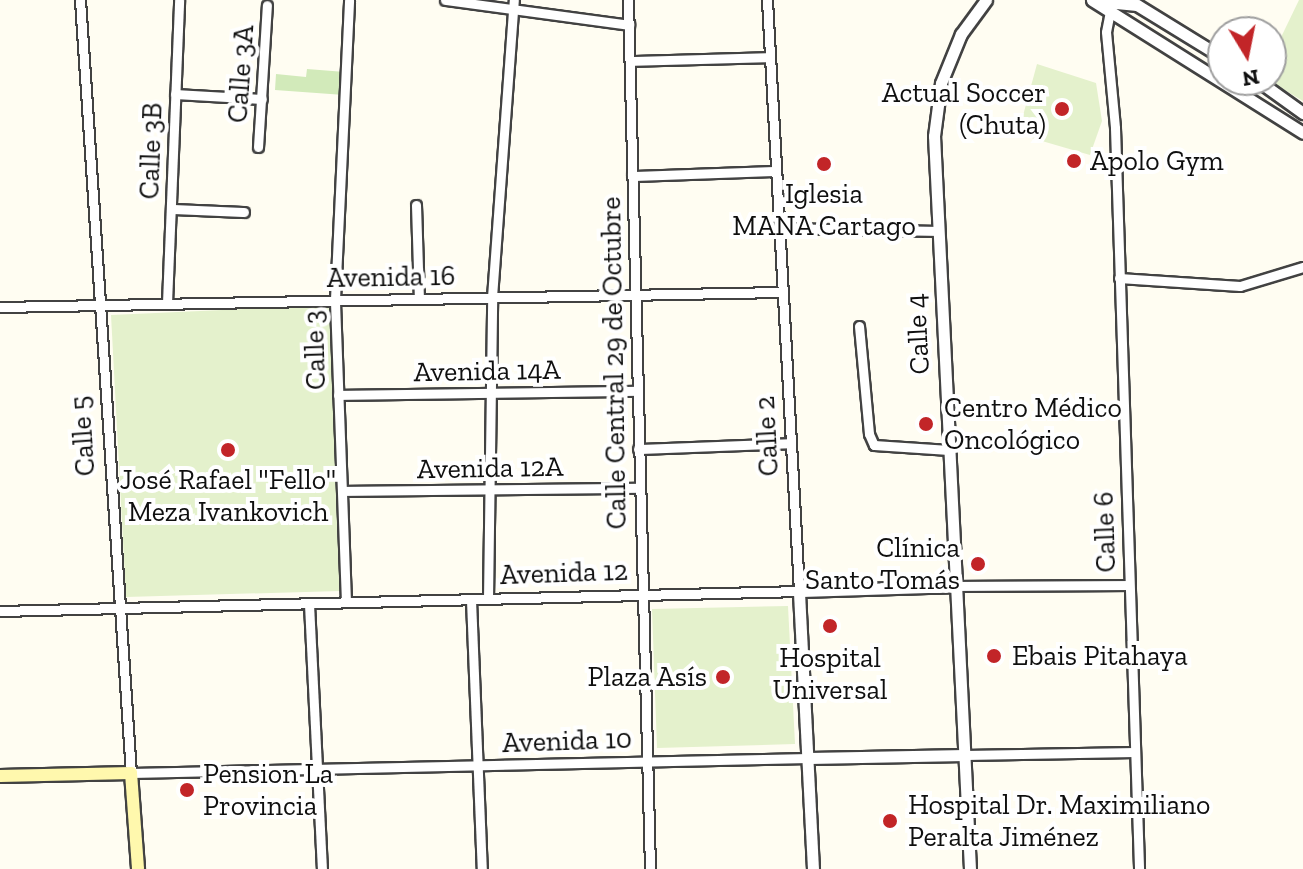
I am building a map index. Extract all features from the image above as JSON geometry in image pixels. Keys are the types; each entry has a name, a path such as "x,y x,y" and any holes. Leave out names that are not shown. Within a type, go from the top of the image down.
{"main road":[{"name":"Avenida 10","path":"0,776 131,773"},
{"name":"Calle 5","path":"131,773 138,869"}],"street":[{"name":"Calle 5","path":"80,0 131,773"},
{"name":"Calle 3B","path":"167,303 179,0"},
{"name":"Calle 3","path":"346,602 335,299 349,0"},
{"path":"445,0 513,5 629,25"},
{"name":"Calle Central 29 de Octubre","path":"628,0 640,595 650,869"},
{"name":"Calle 2","path":"767,0 813,869"},
{"name":"Calle 4","path":"970,869 936,231 934,136 941,83 961,34 986,0"},
{"path":"1094,1 1110,8 1303,133"},
{"name":"Calle 3A","path":"258,147 267,5"},
{"path":"488,599 494,393 492,297 513,5"},
{"path":"1110,8 1137,5 1207,48"},
{"name":"Calle 6","path":"1110,8 1139,869"},
{"path":"630,61 770,57"},
{"path":"175,94 262,99"},
{"path":"1279,96 1303,113"},
{"path":"632,176 776,171"},
{"path":"416,205 419,298"},
{"path":"172,209 244,212"},
{"path":"781,228 936,231"},
{"path":"1119,278 1240,286 1303,267"},
{"name":"Avenida 16","path":"0,307 782,292"},
{"path":"859,326 869,434 874,445 949,450"},
{"name":"Avenida 14A","path":"338,395 637,391"},
{"path":"638,449 791,443"},
{"name":"Avenida 12A","path":"342,491 638,488"},
{"name":"Avenida 12","path":"0,611 954,586 1129,585"},
{"path":"471,600 482,869"},
{"path":"309,604 322,869"},
{"name":"Avenida 10","path":"131,773 1135,752"}],"green space":[{"path":"1299,0 1303,0 1303,101 1287,91 1287,25"},
{"name":"Actual Soccer (Chuta)","path":"1037,64 1096,83 1102,121 1090,155 1018,134"},
{"path":"307,69 345,72 344,95 275,90 276,74 306,77"},
{"path":"330,305 340,591 126,597 111,315"},
{"name":"Plaza Asís","path":"788,606 795,744 657,748 652,609"}],"place":[{"name":"Actual Soccer (Chuta)","path":"1062,109"},
{"name":"Apolo Gym","path":"1074,161"},
{"name":"Iglesia MANA Cartago","path":"824,164"},
{"name":"Centro Médico Oncológico","path":"926,424"},
{"name":"José Rafael \"Fello\" Meza Ivankovich","path":"228,450"},
{"name":"Clínica Santo Tomás","path":"978,564"},
{"name":"Hospital Universal","path":"830,626"},
{"name":"Ebais Pitahaya","path":"994,656"},
{"name":"Plaza Asís","path":"723,677"},
{"name":"Pension La Provincia","path":"187,790"},
{"name":"Hospital Dr. Maximiliano Peralta Jiménez","path":"890,821"}]}
